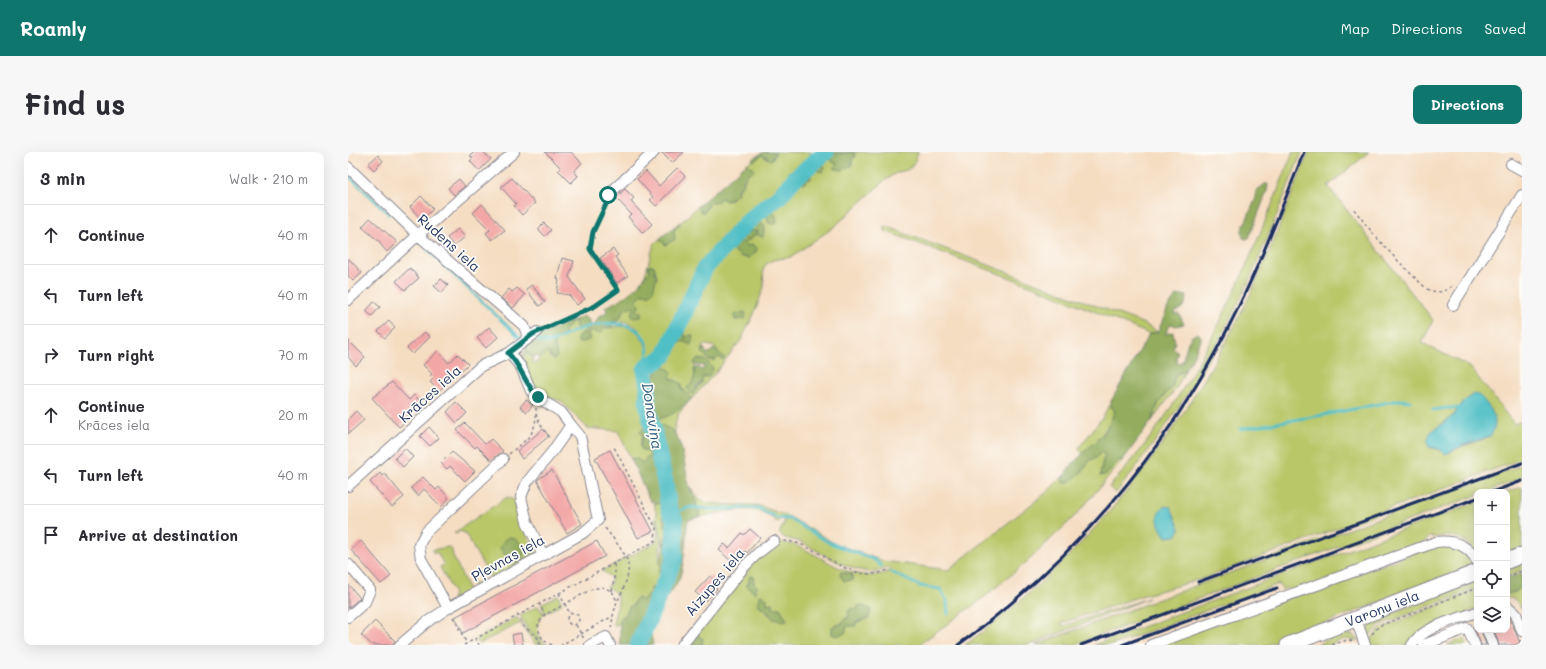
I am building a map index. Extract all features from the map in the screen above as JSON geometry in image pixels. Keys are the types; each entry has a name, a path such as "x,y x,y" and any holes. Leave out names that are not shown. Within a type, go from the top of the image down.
{"highway":[{"path":"1510,560 1522,555"},
{"name":"Varoņu iela","path":"1288,645 1474,573"}],"street":[{"path":"348,300 418,235 514,152"},
{"path":"608,195 654,152"},
{"path":"1511,164 1522,170"},
{"name":"Rudens iela","path":"348,167 418,235 524,326 527,334 526,339"},
{"path":"1453,305 1522,195"},
{"name":"Krāces iela","path":"348,486 481,366 508,353 537,332"},
{"path":"508,353 521,367 531,391 561,412 580,436 598,520"},
{"path":"543,555 527,522 521,497 527,482 552,452 571,425"},
{"path":"448,608 421,560 419,545 426,532 503,458"},
{"name":"Pļevnas iela","path":"400,645 427,622 448,608 583,533 598,520"},
{"name":"Aizupes iela","path":"682,645 744,567 758,552 774,541"},
{"path":"1151,645 1436,542 1446,541 1462,545 1474,557"},
{"path":"348,564 370,590 365,602 348,617"},
{"path":"1510,609 1516,614 1522,631"},
{"path":"1412,645 1418,637 1427,631 1474,613"},
{"path":"1356,619 1361,644"},
{"path":"1424,645 1467,628 1475,645"},
{"path":"1488,633 1493,645"},
{"path":"587,642 608,641"}],"path":[{"path":"537,332 595,306 618,290 590,249 593,232 609,198 608,195"},
{"path":"1354,209 1391,255 1427,289 1434,292 1441,292 1456,282"},
{"path":"531,391 540,424 551,439 552,452"},
{"path":"503,458 532,434 536,413"},
{"path":"464,645 466,642 655,541 656,528 614,447"},
{"path":"598,520 627,556 629,569 627,579 613,616 613,626 608,641"},
{"path":"774,541 796,543 837,564 860,573 877,574 890,569"},
{"path":"613,563 615,573 612,591 617,603"},
{"path":"1510,576 1522,571"},
{"path":"552,645 543,640 538,631 540,621 545,615 597,587 612,591"},
{"path":"1384,624 1474,589"},
{"path":"559,592 570,614"},
{"path":"539,603 545,615"},
{"path":"448,608 466,642"},
{"path":"518,614 523,626 537,637 541,645"},
{"path":"570,614 577,614 580,619 576,625"},
{"path":"570,614 566,620 569,624 576,625"},
{"path":"561,645 613,616"},
{"path":"576,625 587,642"},
{"path":"475,638 479,645"},
{"path":"1332,645 1347,640 1361,644"}],"green space":[{"path":"764,152 776,152 771,160 762,155 754,161 752,159"},
{"path":"776,152 817,152 815,156 822,152 918,152 913,166 907,170 896,173 884,181 834,227 791,257 773,260 766,264 763,270 764,287 754,314 741,340 716,372 679,413 675,425 675,433 659,424 655,425 649,404 662,418 680,408 686,392 670,378 651,377 648,380 646,372 644,372 646,408 651,427 643,435 640,446 650,453 650,457 643,463 635,458 631,459 618,431 587,428 561,401 545,396 532,383 523,357 525,353 533,357 533,363 537,363 539,357 542,357 546,352 551,358 557,357 554,341 559,339 564,329 568,327 572,321 577,321 583,328 588,330 579,343 591,339 588,335 590,331 623,326 636,331 642,338 647,348 648,344 646,340 640,331 633,325 624,321 610,323 619,318 626,308 633,307 634,310 631,314 642,312 637,310 639,305 636,301 642,294 650,294 657,277 654,266 652,265 648,267 650,272 645,275 654,244 659,239 660,241 674,240 674,229 698,206 702,212 708,207 709,203 721,198 726,201 730,200 740,188 752,167 746,164 762,155 766,158 773,158","holes":["705,345 713,346 720,354 712,361 702,350","701,359 710,367 708,375 703,377 700,385 694,392 687,388 694,380 694,369 696,367 694,364"]},
{"path":"817,152 833,154 854,152 855,156 852,161 852,165 843,170 835,169 836,163 832,162 829,158 821,161 825,167 822,172 815,169 812,163 811,158"},
{"path":"1293,152 1302,152 1267,240 1238,304 1215,347 1176,412 1116,493 1109,487 1141,450 1169,411 1217,328 1257,241"},
{"path":"1309,152 1369,152 1328,186 1433,320 1422,343 1470,367 1514,424 1522,421 1522,459 1205,578 1141,596 1062,623 1063,626 1149,598 1029,645 965,645 1011,609 1053,571 1092,531 1128,489 1162,444 1193,398 1222,349 1249,297","holes":["1454,415 1493,432 1485,439 1460,447 1449,453 1429,447 1430,433"]},
{"path":"803,162 806,167 804,171 811,176 811,179 807,180 804,184 800,181 799,172 794,174 792,177 788,172 800,169"},
{"path":"746,164 753,167 754,170 743,180 744,183 737,190 738,194 726,201 721,198 715,203 709,203 704,212 701,212 698,206"},
{"path":"1265,184 1268,184 1267,191 1249,238 1243,238 1242,230 1256,198 1256,191"},
{"path":"766,209 768,212 772,211 776,216 777,223 771,224 768,222 767,213 763,214"},
{"path":"750,214 756,217 758,214 762,215 761,224 765,225 763,237 759,236 754,223 748,220 747,218"},
{"path":"680,222 678,227 674,229 675,239 666,245 659,239"},
{"path":"885,226 1142,323 1158,332 1149,334 1040,289 885,231"},
{"path":"753,230 756,231 755,236 751,237 750,240 747,241 743,239 744,233 748,233"},
{"path":"736,240 746,243 747,247 751,244 757,248 756,252 750,258 741,257 731,248 732,244"},
{"path":"652,265 654,266 655,274 657,276 653,291 650,294 642,294 636,300 639,305 637,310 642,312 641,317 634,318 631,313 634,310 633,307 626,308 620,318 610,323 613,327 606,327 600,333 590,331 588,335 591,339 579,343 577,340 578,336 587,330 583,328 577,329 575,324 577,321 572,321 568,327 564,329 565,335 562,339 554,341 557,357 554,360 547,352 542,357 525,353 528,342 544,333 583,316 589,320 589,324 594,325 600,315 605,314 607,310 605,307 616,302 634,290 643,280 645,275 650,272 648,267"},
{"path":"1176,296 1187,296 1186,302 1182,308 1175,311 1175,314 1179,314 1184,324 1176,326 1171,324 1165,334 1173,332 1175,342 1173,348 1178,352 1176,358 1177,363 1182,362 1188,342 1192,336 1198,333 1201,336 1201,340 1188,365 1181,372 1176,374 1172,387 1159,402 1151,422 1123,460 1119,460 1107,474 1100,476 1105,456 1102,452 1096,458 1090,460 1086,467 1075,478 1071,481 1063,483 1067,471 1105,432 1115,410 1112,408 1110,403 1149,334 1158,332 1168,307"},
{"path":"744,312 746,313 745,319 735,320 734,315"},
{"path":"682,328 685,330 685,338 691,335 693,336 691,345 682,341 679,344 676,343 677,332"},
{"path":"704,348 707,354 714,349 725,358 723,360 718,357 715,360 709,360 702,352"},
{"path":"697,359 706,360 713,369 708,377 703,377 702,383 697,386 692,394 687,388 694,380 694,369 699,367 702,370 705,366 696,365 694,362"},
{"path":"663,365 672,372 670,378 682,384 681,389 689,394 691,398 667,417 656,419 649,404 648,380 651,376 654,377 660,366"},
{"path":"1186,369 1176,388 1151,422 1159,402 1172,387 1176,374 1181,373"},
{"path":"1110,403 1112,408 1115,410 1110,422 1092,446 1082,453 1078,449 1102,418"},
{"path":"659,424 673,431 678,440 682,449 689,487 697,502 696,507 700,512 699,517 688,520 684,560 679,579 654,616 651,633 653,645 620,645 620,617 625,616 629,607 633,605 636,598 643,601 651,588 656,585 657,580 661,575 658,572 661,566 659,563 668,530 665,526 663,515 667,511 670,493 668,490 663,488 660,491 663,494 664,501 660,504 650,501 631,459 635,458 643,463 646,458 650,457 650,453 642,450 640,446 643,436 640,432 646,426 652,427"},
{"path":"1102,452 1105,456 1100,476 1119,460 1123,460 1078,513 1029,560 982,599 918,645 702,645 702,641 697,634 748,571 754,559 779,542 797,546 844,570 855,573 878,575 890,571 891,569 887,568 877,572 872,572 862,571 843,565 809,546 783,537 779,533 784,524 784,520 781,519 777,522 768,515 757,511 741,510 699,517 700,512 696,507 690,486 698,498 708,503 757,505 790,517 834,543 883,561 948,570 1047,492 1064,475 1062,480 1067,483 1083,471 1090,460 1096,458","holes":["845,573 852,574 852,580 844,581 841,576","751,576 753,577 754,583 757,587 755,593 746,585 749,583","763,596 762,598 766,598 767,605 773,608 779,608 784,618 782,621 768,614 758,604","864,607 871,610 869,618 847,626 836,636 832,633 834,626 842,623"]},
{"path":"1522,465 1522,478 1494,489 1474,489 1474,496 1074,645 1035,645"},
{"path":"1522,487 1522,548 1510,552 1510,525 1510,491"},
{"path":"663,488 671,493 667,511 663,515 665,526 668,530 663,546 654,503 656,504 663,494 660,491"},
{"path":"507,497 514,500 519,521 537,553 473,588 473,583 483,582 490,574 487,572 465,533 460,531 456,534 454,533"},
{"path":"1474,503 1474,551 1470,545 1459,538 1449,536 1430,537 1423,543 1292,593 1287,588 1282,590 1279,584 1112,645 1094,645"},
{"path":"656,518 659,528 660,538 659,557 661,559 661,578 643,601 637,598 625,616 620,617 620,623 614,626 618,605 617,596 607,587 611,583 611,577 602,571 656,542 658,527 654,519"},
{"path":"510,537 518,541 523,549 523,557 517,564 513,558 505,555 500,548 505,539"},
{"path":"1446,545 1464,550 1474,565 1300,634 1266,645 1157,645 1432,547"},
{"path":"448,547 452,550 453,556 468,588 467,592 453,600 452,598 454,594 440,567 444,565 437,552 434,554 432,550"},
{"path":"1522,564 1522,570 1510,575 1510,569"},
{"path":"841,572 852,574 852,580 844,581 840,575"},
{"path":"1522,573 1520,588 1510,593 1510,577"},
{"path":"749,577 753,577 754,583 757,586 755,593 746,585 749,583"},
{"path":"1474,582 1474,589 1380,625 1368,637 1368,629 1376,619"},
{"path":"1522,583 1522,610 1515,599 1510,598 1510,593 1516,592"},
{"path":"1474,591 1474,610 1408,645 1371,645 1370,641 1379,629"},
{"path":"558,595 562,604 545,613 541,604"},
{"path":"762,595 763,598 767,598 767,604 773,603 773,608 780,608 787,620 782,621 773,619 766,610 757,604 760,598 758,596"},
{"path":"859,605 871,609 869,618 855,623 856,626 847,626 845,633 836,636 832,634 832,627 843,623 844,619 849,617 848,611 852,608 857,609"},
{"path":"538,606 544,614 538,626 539,635 548,645 542,645 522,619 521,615"},
{"path":"517,617 522,625 536,638 540,645 536,645 520,623 479,644 476,639"},
{"path":"1340,633 1353,635 1359,641 1345,639 1329,645 1317,645"},
{"path":"696,634 703,639 702,645 685,645"},
{"path":"1465,638 1467,645 1447,645"}],"water":[{"path":"1473,394 1482,398 1494,415 1495,423 1493,432 1490,436 1463,445 1446,454 1439,449 1429,447 1427,442 1430,433 1454,415 1460,405"},
{"path":"1164,506 1171,507 1180,529 1176,536 1166,537 1159,525 1159,513"}],"building":[{"path":"474,152 483,152 491,159 479,171 470,161 473,158 470,156"},
{"path":"545,152 571,152 582,163 574,171 578,176 571,183 558,170 561,168"},
{"path":"661,152 684,152 672,163"},
{"path":"378,155 383,161 374,170 368,164"},
{"path":"677,168 685,176 656,206 650,200 653,197 637,179 646,171 659,186"},
{"path":"512,178 535,203 522,215 514,206 516,204 501,187"},
{"path":"459,179 465,186 454,195 448,188"},
{"path":"625,189 634,198 631,201 633,204 652,224 643,233 628,217 631,214 616,198"},
{"path":"421,196 433,209 422,220 410,207"},
{"path":"482,204 505,230 492,240 486,233 490,230 473,213"},
{"path":"370,218 397,242 387,252 380,244 381,243 362,227"},
{"path":"544,223 551,230 545,236 538,229"},
{"path":"458,229 465,237 454,246 447,238"},
{"path":"613,249 618,255 615,257 628,276 617,283 600,258"},
{"path":"348,258 362,273 353,281 348,276"},
{"path":"562,258 574,261 569,277 585,299 577,305 569,295 557,293 559,280 557,278"},
{"path":"410,268 419,278 405,290 396,281"},
{"path":"441,279 448,285 442,293 434,286"},
{"path":"532,285 545,302 539,306 526,289"},
{"path":"517,288 525,295 513,308 501,298 509,289 512,292"},
{"path":"374,302 380,307 372,316 366,311"},
{"path":"389,321 395,328 385,338 378,331"},
{"path":"489,327 498,337 486,348 477,338"},
{"path":"425,332 430,337 413,354 407,348"},
{"path":"348,340 365,357 356,366 348,357"},
{"path":"438,351 449,363 458,354 468,364 458,374 457,372 439,391 430,382 433,379 430,376 432,374 423,365"},
{"path":"392,382 409,400 414,395 422,403 407,416 409,418 399,427 372,398"},
{"path":"526,400 533,405 527,412 520,407"},
{"path":"456,402 467,413 457,423 447,412"},
{"path":"356,411 364,420 348,434 348,419"},
{"path":"465,423 485,444 491,439 503,451 491,460 477,446 475,448 457,430"},
{"path":"429,427 439,438 430,446 420,436"},
{"path":"543,429 549,436 522,459 517,451"},
{"path":"405,448 413,457 403,467 395,458"},
{"path":"610,450 653,531 638,538 595,458"},
{"path":"452,452 475,471 465,481 450,466 447,469 441,463"},
{"path":"552,470 582,524 567,533 537,480"},
{"path":"380,473 382,476 385,474 404,497 392,507 370,482"},
{"path":"423,477 436,490 439,487 449,498 441,507 424,489 418,496 411,488"},
{"path":"750,529 760,538 747,553 745,551 733,563 719,550 724,544 729,548 742,533 744,535"},
{"path":"361,541 391,576 381,584 351,550"},
{"path":"597,541 605,556 463,633 455,617"},
{"path":"710,576 715,580 712,584 717,589 706,601 695,592"},
{"path":"348,584 360,598 348,608"},
{"path":"1510,618 1520,643 1514,645 1499,645 1495,633 1510,633"},
{"path":"375,621 395,641 391,645 372,645 361,635"},
{"path":"521,633 523,645 514,645 512,635"},
{"path":"1476,633 1482,633 1486,645 1481,645"}],"waterway":[{"name":"Donaviņa","path":"638,645 674,560 675,520 669,509 665,482 647,403 648,386 645,370 648,365 653,364 665,355 705,268 745,224 778,198 795,178 826,152"},
{"path":"348,175 389,214"},
{"path":"427,249 520,338"},
{"path":"538,341 549,342 558,340 579,329 590,326 601,324 624,325 633,328 641,335 647,344 648,365"},
{"path":"1240,429 1400,400 1410,401"},
{"path":"1433,410 1458,408"},
{"path":"672,515 691,507 708,509 758,508 777,518 790,519 828,542 875,560 881,566"},
{"path":"891,572 920,586 940,589 947,601 948,614"}],"railway":[{"path":"958,645 1039,579 1076,542 1144,463 1202,376 1227,330 1268,242 1304,152"},
{"path":"1198,582 1522,463"},
{"path":"1500,489 1522,481"},
{"path":"1081,645 1474,499"},
{"path":"1122,645 1277,588"}],"route":[{"path":"538,397 531,391 518,362 508,353 533,334 602,303 618,290 610,275 590,249 593,232 609,198 608,195"}]}
